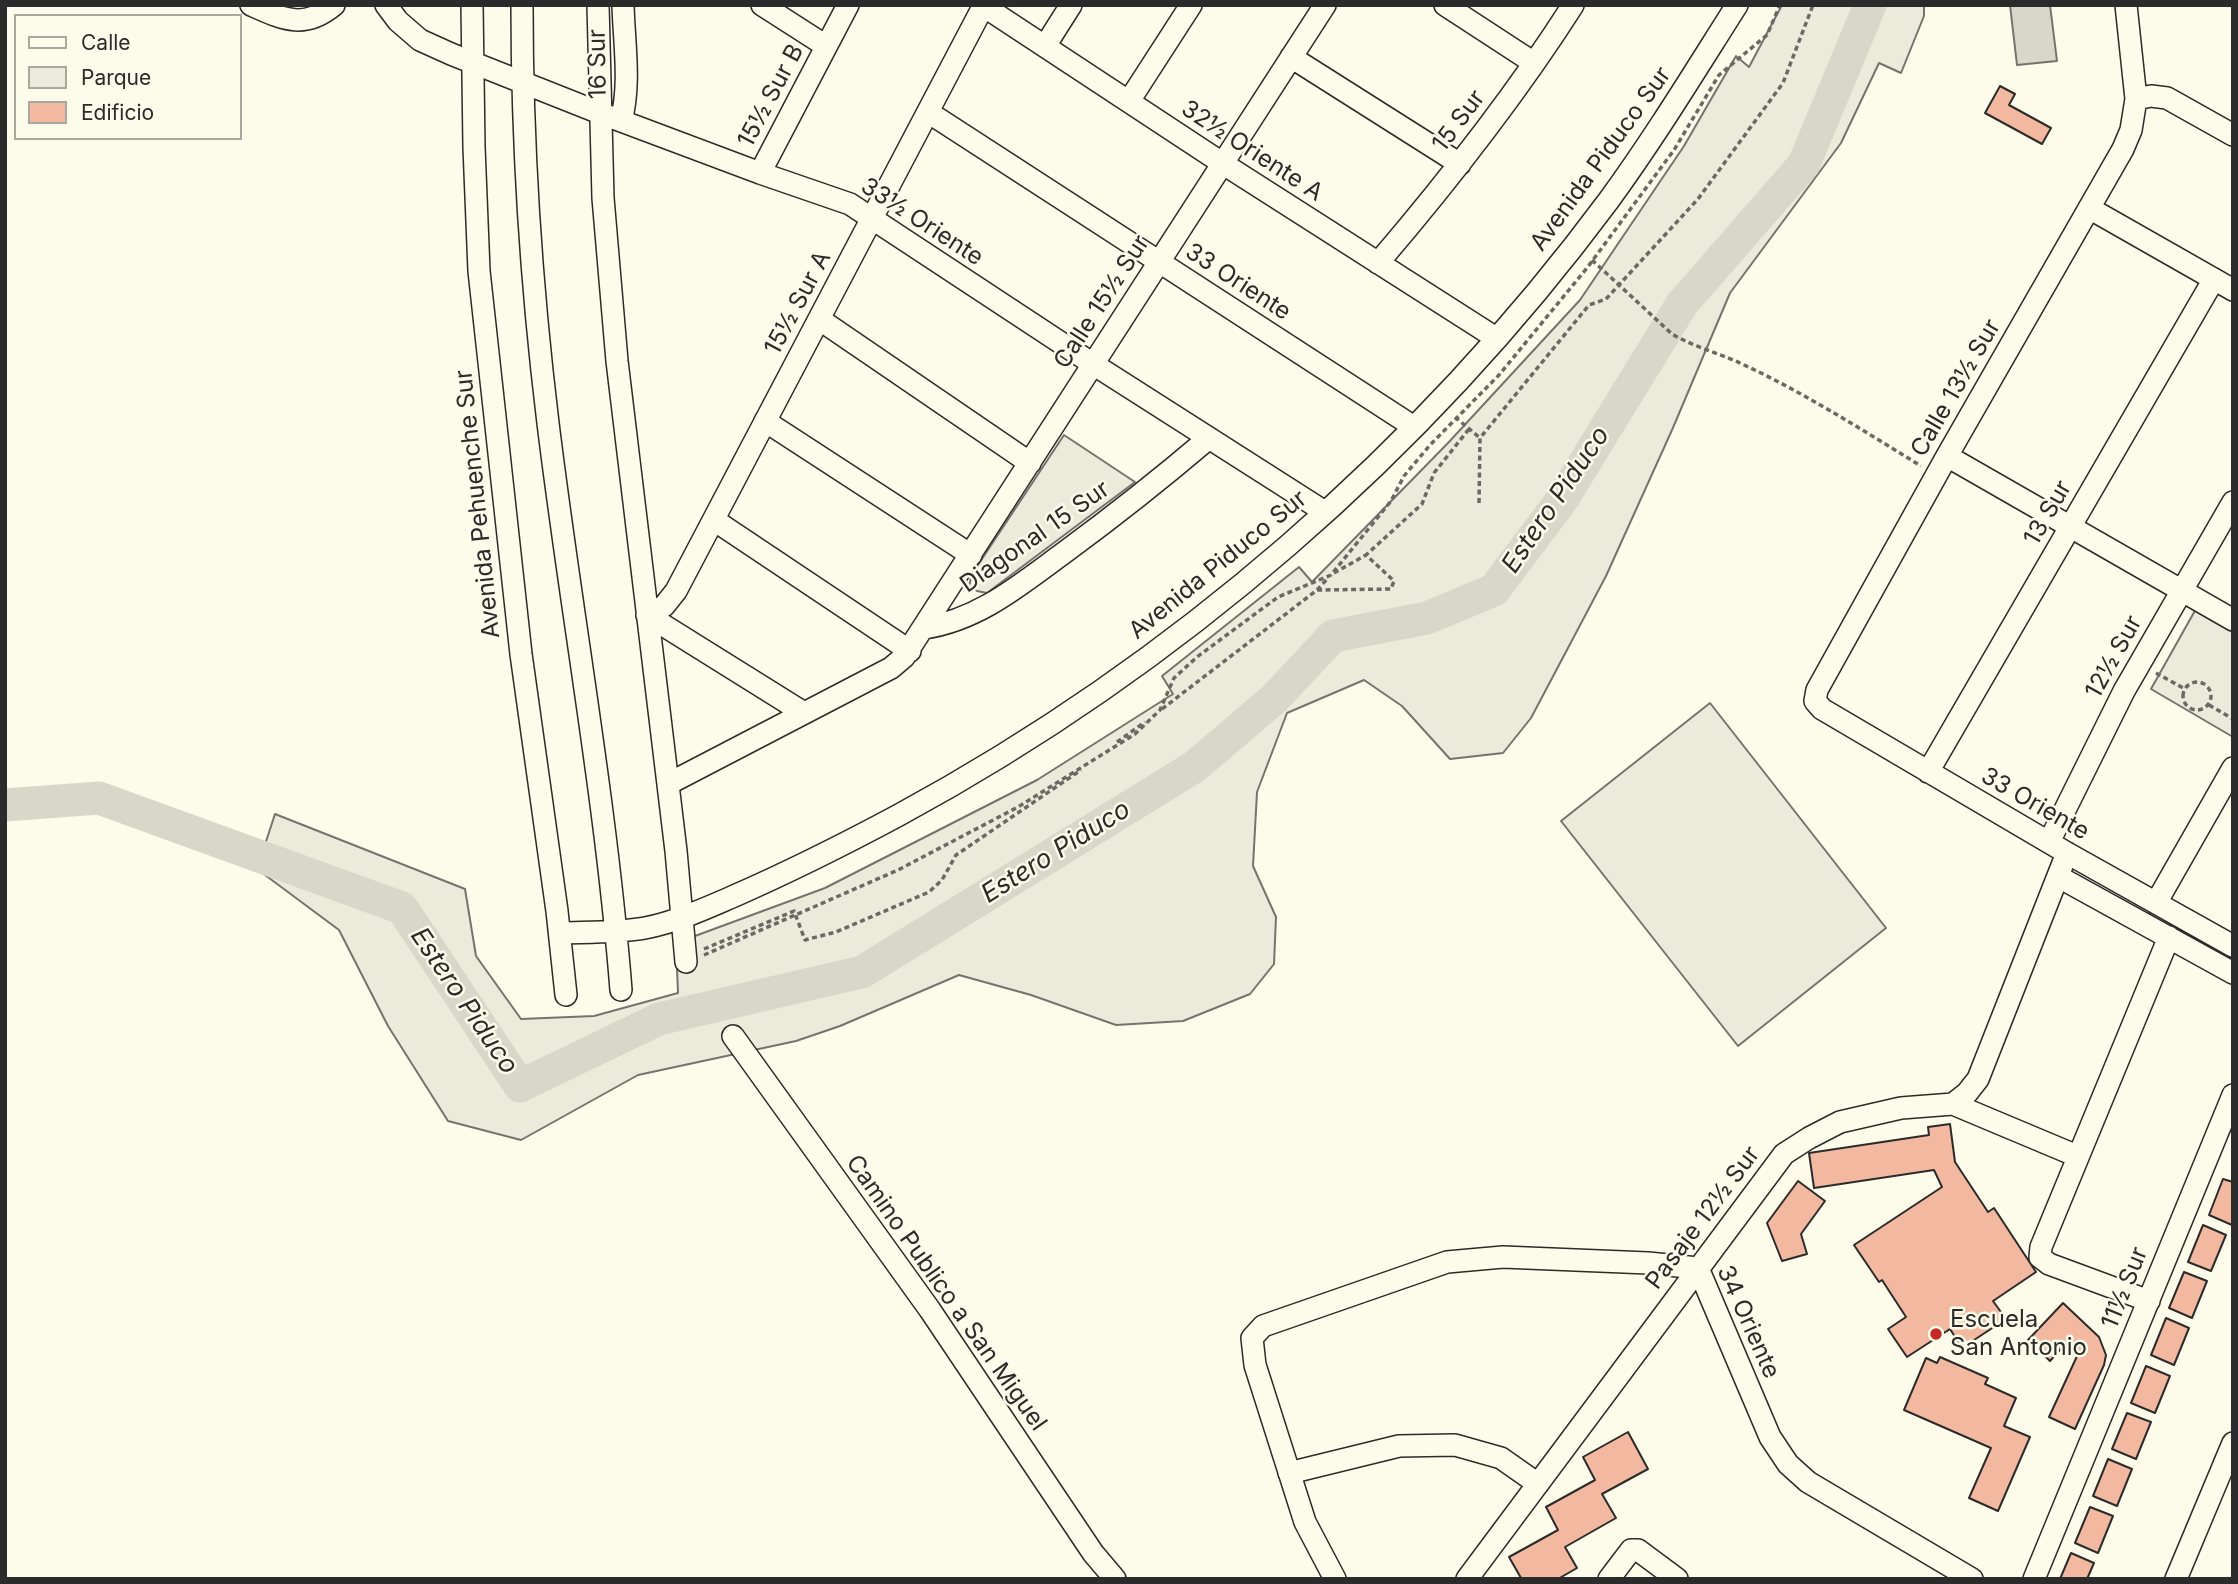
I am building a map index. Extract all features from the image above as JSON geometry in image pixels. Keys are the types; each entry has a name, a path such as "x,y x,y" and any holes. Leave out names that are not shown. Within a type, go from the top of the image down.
{"street":[{"path":"251,5 276,16 297,21 320,17 334,5"},
{"name":"33½ Oriente","path":"386,5 398,21 419,40 600,114 850,204 1325,512"},
{"name":"Avenida Pehuenche Sur","path":"472,5 479,271 520,654 560,933 566,995"},
{"path":"522,5 526,182 534,292 548,422 617,931 621,990"},
{"path":"598,5 603,198 617,361 668,784 686,959"},
{"name":"16 Sur","path":"621,121 626,105 623,5"},
{"path":"762,5 826,46"},
{"name":"15½ Sur B","path":"760,173 848,5"},
{"path":"1045,46 1071,5"},
{"path":"1129,101 1191,5"},
{"name":"Calle 15½ Sur","path":"924,628 1325,5"},
{"path":"1446,5 1534,63"},
{"name":"15 Sur","path":"1378,263 1460,164 1573,5"},
{"name":"Avenida Piduco Sur","path":"560,933 648,928 682,918 751,889 865,833 1016,746 1109,685 1169,641 1325,512 1437,403 1496,338 1573,247 1650,142 1737,5"},
{"name":"Calle 13½ Sur","path":"1815,701 1817,690 1936,475 2123,149 2131,130 2136,99 2126,5"},
{"name":"32½ Oriente A","path":"983,6 1496,338"},
{"name":"15½ Sur A","path":"647,615 657,611 671,599 983,6"},
{"path":"1292,57 1460,164"},
{"path":"2136,99 2151,96 2167,98 2233,135"},
{"name":"33 Oriente","path":"928,112 1413,427"},
{"path":"2090,208 2233,290"},
{"name":"13 Sur","path":"1928,772 2214,279"},
{"path":"819,319 1030,463"},
{"path":"765,421 971,555"},
{"name":"Diagonal 15 Sur","path":"924,628 961,620 987,606 1096,529 1209,438"},
{"path":"1947,456 2233,620"},
{"name":"12½ Sur","path":"2049,842 2140,663 2233,502"},
{"path":"714,520 909,650"},
{"path":"647,615 804,713"},
{"path":"668,784 891,668 909,650 924,628"},
{"name":"33 Oriente","path":"1815,701 1822,709 1928,772 2233,946"},
{"path":"2156,903 2233,768"},
{"path":"2067,853 1978,1079 1967,1093 1953,1104 2077,1156"},
{"name":"33 Oriente","path":"2059,877 2233,973"},
{"path":"2148,1301 2049,1264 2040,1257 2077,1156 2169,937"},
{"name":"Camino Publico a San Miguel","path":"733,1036 930,1310 1093,1553 1115,1579"},
{"name":"11½ Sur","path":"2035,1579 2233,1095"},
{"name":"Pasaje 12½ Sur","path":"1467,1579 1784,1154 1840,1122 1901,1108 1953,1104"},
{"name":"34 Oriente","path":"1289,1473 1255,1365 1252,1338 1263,1326 1447,1262 1503,1258 1648,1263 1699,1268 1770,1437 1788,1464 1808,1482 1972,1579"},
{"path":"2184,1575 2228,1467 2233,1443"},
{"path":"1335,1579 1305,1522 1289,1473 1399,1446 1455,1445 1501,1458 1538,1484"},
{"path":"1609,1579 1631,1550 1638,1550 1677,1579"}],"path":[{"path":"1479,503 1480,438 1589,305 1606,299 1698,199 1783,83 1813,5"},
{"path":"1573,247 1672,334 1742,364 1854,425 1936,475"},
{"path":"1437,403 1480,438"},
{"path":"686,959 794,911 805,940 836,932 929,891 942,880 956,855 1061,786 1317,590 1331,575 1366,555 1422,504 1434,473 1469,429"},
{"path":"1317,590 1391,589 1394,581 1366,555"},
{"path":"2140,663 2185,689"},
{"path":"2196,682 2205,684 2212,696 2209,705 2201,710 2192,709 2185,703 2185,689 2196,682"},
{"path":"2209,705 2233,719"}],"green space":[{"path":"1782,5 1924,5 1924,16 1901,73 1879,63 1841,143 1730,293 1606,576 1531,718 1503,753 1450,759 1402,706 1364,680 1287,713 1257,792 1253,866 1276,917 1274,964 1250,994 1183,1021 1116,1025 1031,995 959,975 840,1026 796,1041 638,1075 521,1140 448,1121 388,1026 339,930 257,869 275,814 465,889 476,956 521,1019 594,1016 678,993 676,943 825,888 1037,780 1173,694 1162,676 1299,567 1312,582 1448,443 1580,300 1684,146 1736,56 1749,67"},
{"path":"1064,435 1135,482 987,593 977,591 969,586 972,574"},
{"path":"2197,607 2233,626 2233,737 2151,689"},
{"path":"1710,703 1886,928 1738,1046 1561,821"}],"shaded area":[{"path":"2010,5 2050,5 2057,61 2017,65"}],"building":[{"path":"2000,86 2015,94 2009,105 2051,128 2042,144 1985,113"},
{"path":"1950,1124 1955,1162 1988,1212 1994,1208 2036,1272 1993,1301 2006,1319 1962,1348 1950,1329 1907,1357 1888,1329 1906,1317 1882,1280 1879,1282 1854,1245 1942,1187 1934,1170 1814,1188 1809,1153 1929,1135 1928,1127"},
{"path":"2223,1179 2233,1182 2232,1225 2209,1215"},
{"path":"1798,1181 1825,1201 1801,1234 1807,1254 1782,1261 1767,1223"},
{"path":"2203,1225 2226,1235 2211,1271 2188,1262"},
{"path":"2184,1272 2207,1281 2192,1318 2169,1308"},
{"path":"2063,1303 2099,1337 2106,1355 2075,1429 2049,1417 2078,1354 2066,1343 2050,1361 2028,1340"},
{"path":"2166,1318 2189,1328 2174,1365 2151,1355"},
{"path":"1940,1357 1988,1378 1985,1384 2016,1398 2004,1426 2030,1437 1998,1511 1969,1498 1991,1448 1904,1410 1926,1358 1937,1363"},
{"path":"2146,1366 2170,1376 2155,1413 2131,1403"},
{"path":"2127,1413 2151,1422 2136,1459 2112,1449"},
{"path":"1628,1432 1648,1469 1602,1494 1616,1518 1565,1547 1577,1568 1558,1579 1519,1579 1521,1578 1509,1557 1558,1530 1546,1507 1595,1480 1583,1457"},
{"path":"2108,1459 2132,1469 2117,1506 2093,1496"},
{"path":"2090,1507 2113,1516 2098,1553 2075,1543"},
{"path":"2071,1553 2094,1563 2087,1579 2060,1579"}],"waterway":[{"name":"Estero Piduco","path":"5,805 99,798 402,908 520,1086 659,1019 862,972 1194,767 1274,699 1333,636 1427,618 1494,590 1561,501 1682,304 1804,164 1870,5"}],"place":[{"name":"Escuela San Antonio","path":"1936,1334"}]}
